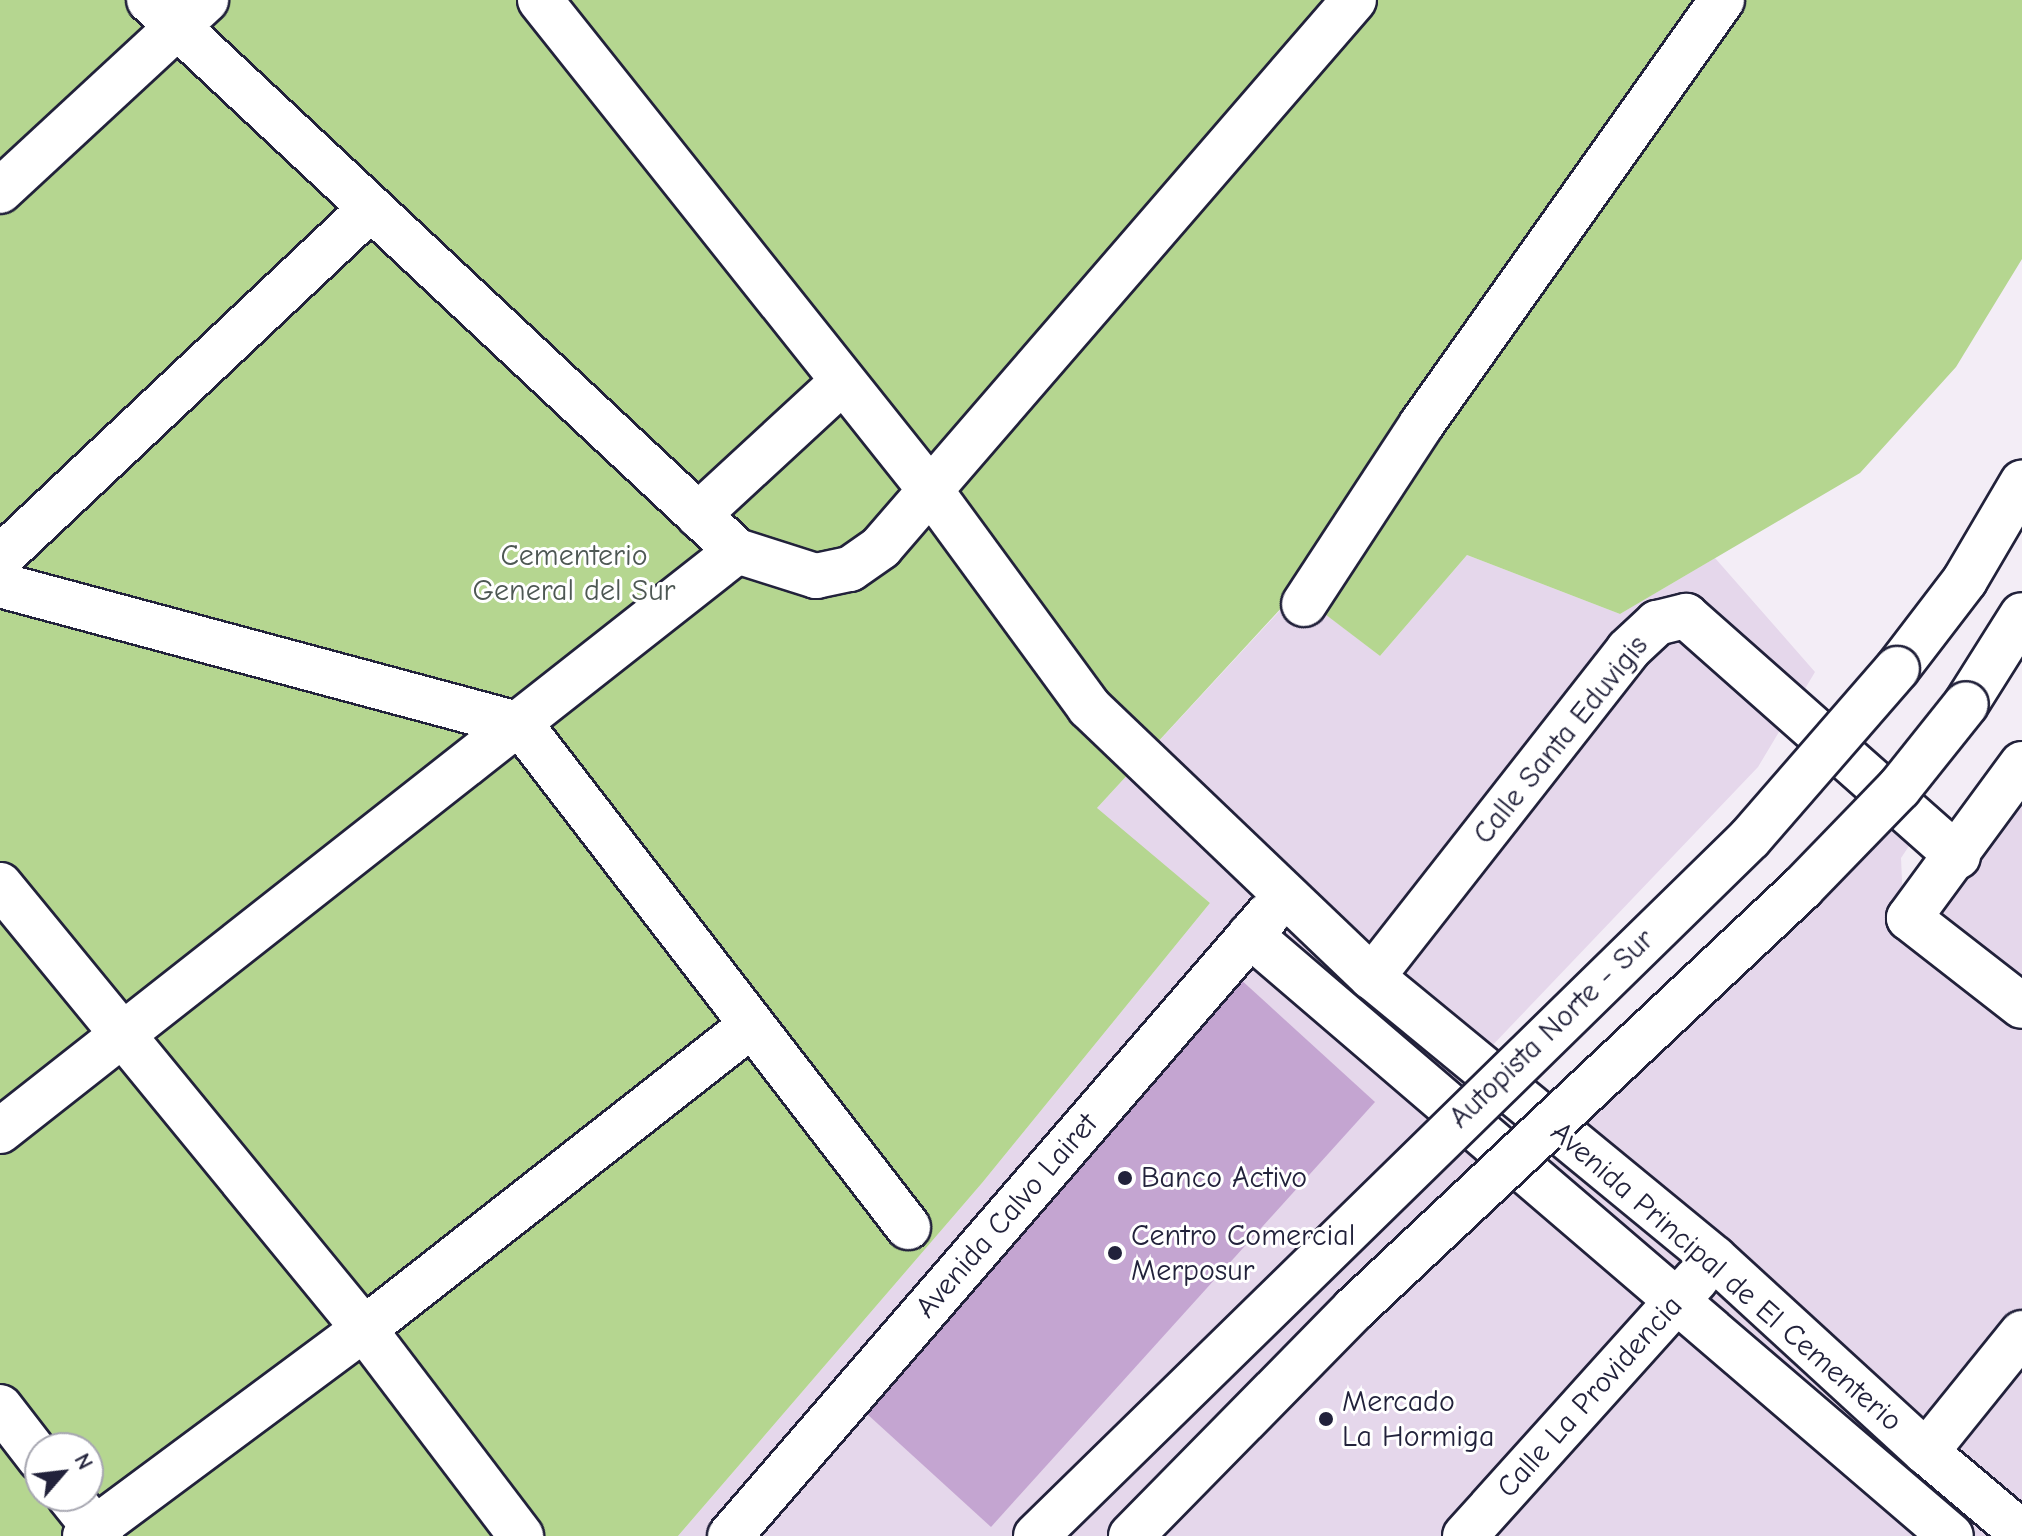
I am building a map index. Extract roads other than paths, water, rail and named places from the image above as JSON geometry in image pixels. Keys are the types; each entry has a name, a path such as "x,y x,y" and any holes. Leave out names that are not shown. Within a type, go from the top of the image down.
{"main road":[{"name":"Avenida Principal de El Cementerio","path":"540,0 931,491 1089,707 1372,977 1714,1258 1926,1452 2022,1533"},
{"path":"0,191 177,9 368,211 737,551 816,576 850,569 881,547 1354,0"},
{"path":"1304,604 1421,425 1722,0"},
{"path":"0,558 368,211"},
{"path":"698,515 843,381"},
{"name":"Autopista Norte - Sur","path":"1036,1536 1750,838 1897,669 1965,580 2022,483"},
{"path":"0,1131 521,725 737,551"},
{"path":"0,585 521,725 908,1227"},
{"path":"1131,1536 1354,1309 1802,888 1899,788 1966,704 2022,615"},
{"name":"Calle Santa Eduvigis","path":"1372,977 1628,650 1657,623 1686,616 1958,857"},
{"path":"2022,764 1958,857 1909,918 2022,1006"},
{"path":"0,885 364,1329 521,1536"},
{"name":"Avenida Calvo Lairet","path":"730,1536 1285,897"},
{"path":"1250,935 1951,1536"},
{"path":"87,1524 364,1329 752,1025"},
{"name":"Calle La Providencia","path":"1465,1536 1714,1258"},
{"path":"1926,1452 2022,1333"},
{"path":"0,1407 24,1438"}],"place":[{"name":"Banco Activo","path":"1125,1178"},
{"name":"Centro Comercial Merposur","path":"1115,1253"},
{"name":"Mercado La Hormiga","path":"1326,1419"}],"park label":[{"name":"Cementerio General del Sur","path":"574,573"}]}
